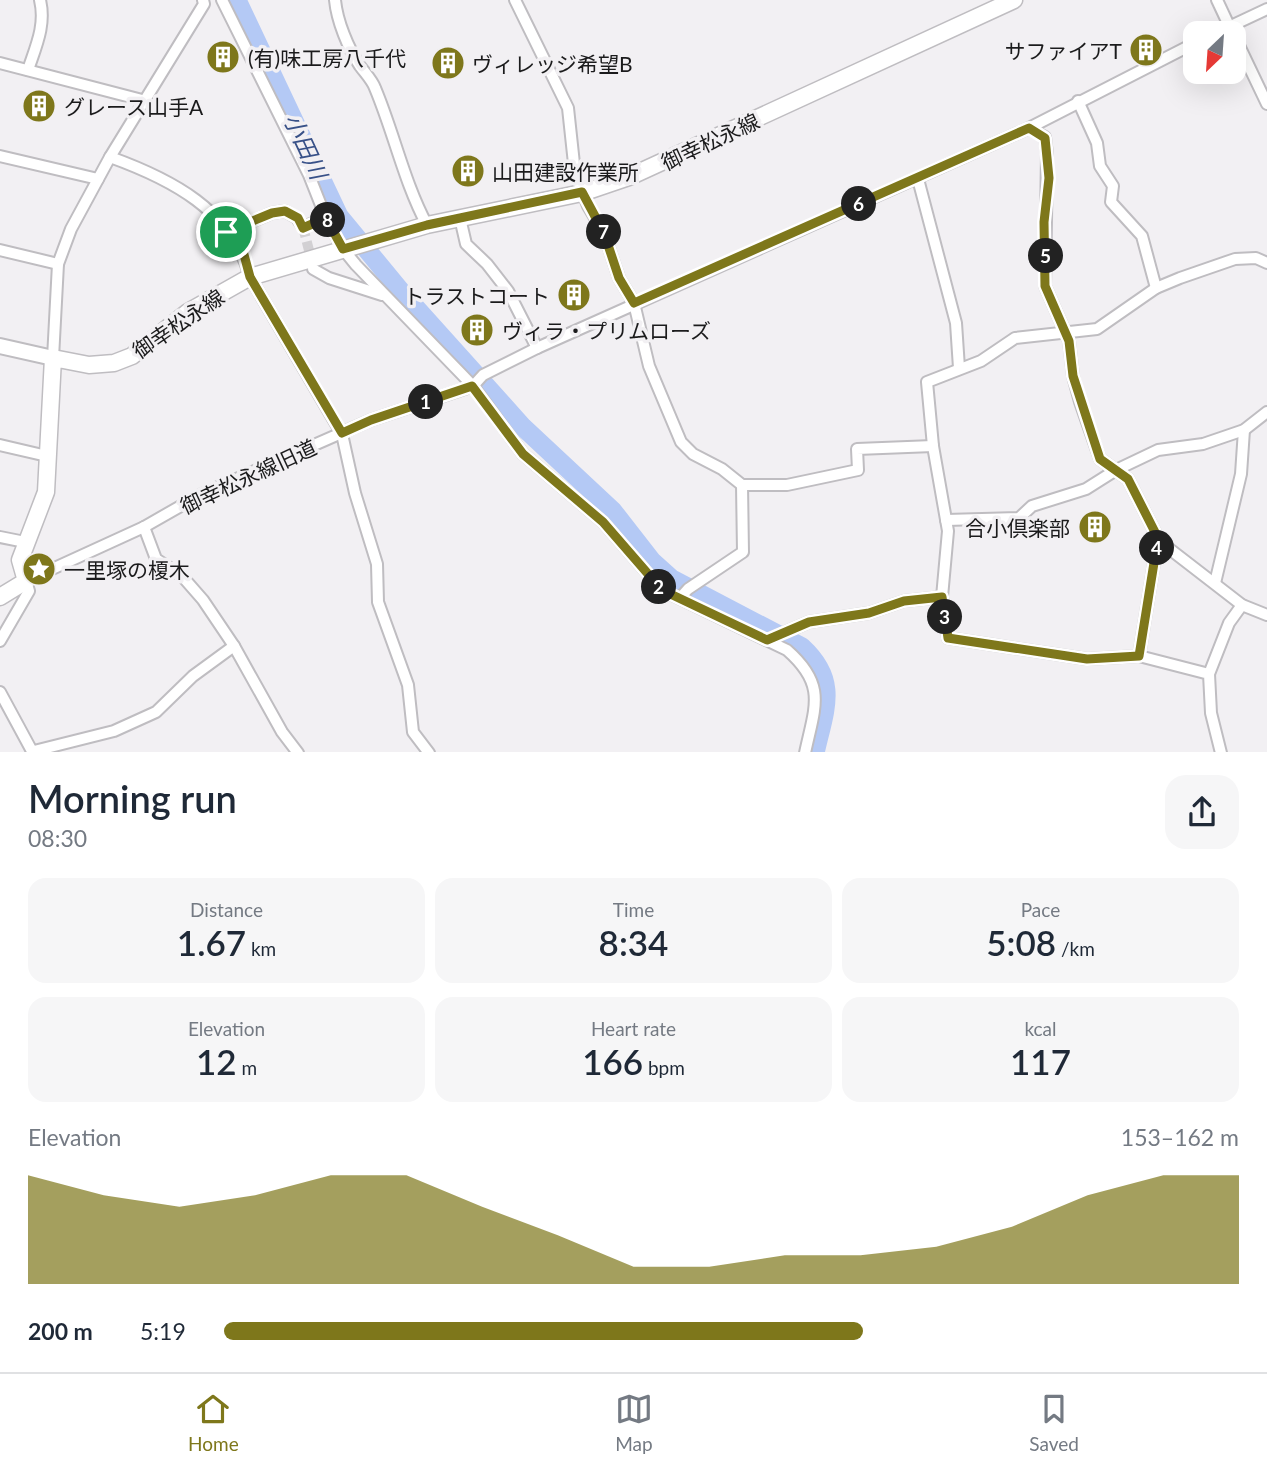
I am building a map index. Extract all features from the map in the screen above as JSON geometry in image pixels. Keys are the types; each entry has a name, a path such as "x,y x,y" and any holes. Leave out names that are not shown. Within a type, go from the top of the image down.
{"main road":[{"name":"御幸松永線","path":"53,358 89,365 114,363 132,356 188,312 250,277 427,225 582,192 675,158 1014,0"},
{"path":"0,597 26,581 20,560 46,492 53,358"}],"street":[{"path":"28,70 42,28 40,0"},
{"path":"0,346 53,358 58,264 71,229 110,158 204,4 203,0"},
{"path":"222,0 309,175 326,218 353,247 384,296 474,385 523,454 603,522 662,590 683,595 773,637 804,665 814,682 816,697 804,752"},
{"path":"335,0 349,43 358,63 374,86 391,125 411,191 427,225"},
{"path":"515,0 568,108 575,173 604,233 619,278 634,303 649,366 681,442 693,454 722,469 742,485 787,485 858,470 857,449 933,446"},
{"path":"1217,0 1227,21"},
{"path":"1246,23 1267,9"},
{"name":"御幸松永線旧道","path":"26,581 144,527 200,495 371,420 474,385 483,375 537,348 1029,128 1183,49"},
{"path":"1246,61 1267,104"},
{"path":"0,63 146,101"},
{"path":"1078,101 1097,143 1100,166 1113,186 1111,202 1142,236 1156,288"},
{"path":"1029,128 1045,138 1049,178 1044,222 1045,286 1066,333 1073,376 1100,459 1128,479 1158,538 1242,605 1267,615"},
{"path":"0,156 98,179"},
{"path":"110,158 159,175 201,202 243,251 250,277 342,433 350,474 377,564 377,602 408,685 414,732 429,752"},
{"path":"918,179 956,323 959,368"},
{"path":"226,232 272,213 285,211 298,218 303,228 326,218"},
{"path":"460,218 466,244 487,264 508,292 537,348"},
{"path":"0,250 58,264"},
{"path":"1209,674 1139,656 1087,659 948,638 942,597 946,566 946,520 933,446 927,382 981,362 1015,338 1097,329 1156,288 1235,259 1256,258 1267,262"},
{"path":"313,269 328,278 384,296"},
{"path":"946,520 1019,518 1032,506 1086,489 1116,470 1158,450 1203,444 1244,430 1267,412"},
{"path":"1215,583 1241,474 1244,430"},
{"path":"0,445 47,456"},
{"path":"683,595 743,552 742,485"},
{"path":"144,527 156,559 182,576 234,646 282,732 298,752"},
{"path":"0,537 25,542"},
{"path":"1139,656 1158,538"},
{"path":"0,641 29,591 26,581"},
{"path":"773,637 809,622 869,613 904,601 942,597"},
{"path":"1221,752 1211,713 1209,674 1229,623 1242,605"},
{"path":"0,692 33,752 114,731 156,712 193,676 234,646"}],"waterway":[{"name":"小田川","path":"237,0 339,216 400,290 523,427 613,511 652,561 672,579 802,647 814,660 821,672 826,696 815,752"}],"tunnel":[{"path":"303,227 313,266"}],"place":[{"name":"サファイアT","path":"1146,50"},
{"name":"(有)味工房八千代","path":"223,57"},
{"name":"ヴィレッジ希望B","path":"448,63"},
{"name":"グレース山手A","path":"39,106"},
{"name":"山田建設作業所","path":"468,171"},
{"name":"トラストコート","path":"574,295"},
{"name":"ヴィラ・プリムローズ","path":"477,330"},
{"name":"合小倶楽部","path":"1095,527"},
{"name":"一里塚の榎木","path":"39,569"}],"route":[{"path":"1029,128 1045,138 1049,178 1044,222 1045,286 1069,341 1073,376 1080,402 1100,459 1128,479 1158,538 1139,656 1087,659 948,638 942,597 904,601 869,613 809,622 767,640 662,590 603,522 523,454 472,386 371,420 342,433 250,277 243,251 226,232 235,226 285,211 298,218 303,228 326,218 343,249 427,225 582,192 604,233 619,278 634,303 1029,128"}]}
